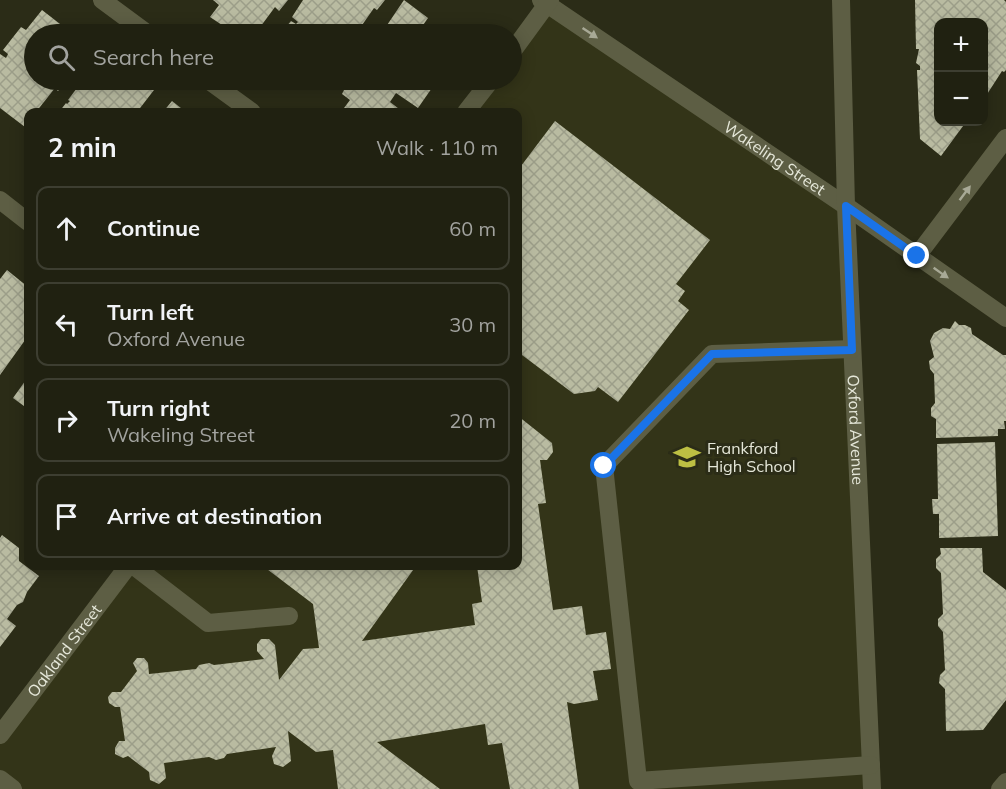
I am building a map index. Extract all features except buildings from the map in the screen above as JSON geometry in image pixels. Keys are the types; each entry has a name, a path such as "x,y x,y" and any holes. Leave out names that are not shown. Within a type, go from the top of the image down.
{"street":[{"path":"102,0 134,24"},
{"name":"Oxford Avenue","path":"841,0 846,206 872,789"},
{"path":"522,37 546,1"},
{"name":"Wakeling Street","path":"546,1 1006,318"},
{"path":"222,90 246,108"},
{"path":"469,108 483,90"},
{"path":"917,256 1006,138"},
{"path":"0,200 24,219"},
{"path":"852,350 712,354 604,466 638,781 871,765"},
{"name":"Oakland Street","path":"0,735 125,570"},
{"path":"139,570 208,624 289,616"},
{"path":"0,780 13,789"},
{"path":"1000,789 1006,782"}],"shaded area":[{"name":"Frankford High School","path":"547,4 846,206 872,789 13,789 0,779 0,735 125,570 522,570 522,108 469,108 483,90 522,90 522,38"}],"place":[{"name":"Frankford High School","path":"687,457"}],"route":[{"path":"604,466 712,354 852,350 846,206 917,256"}]}
